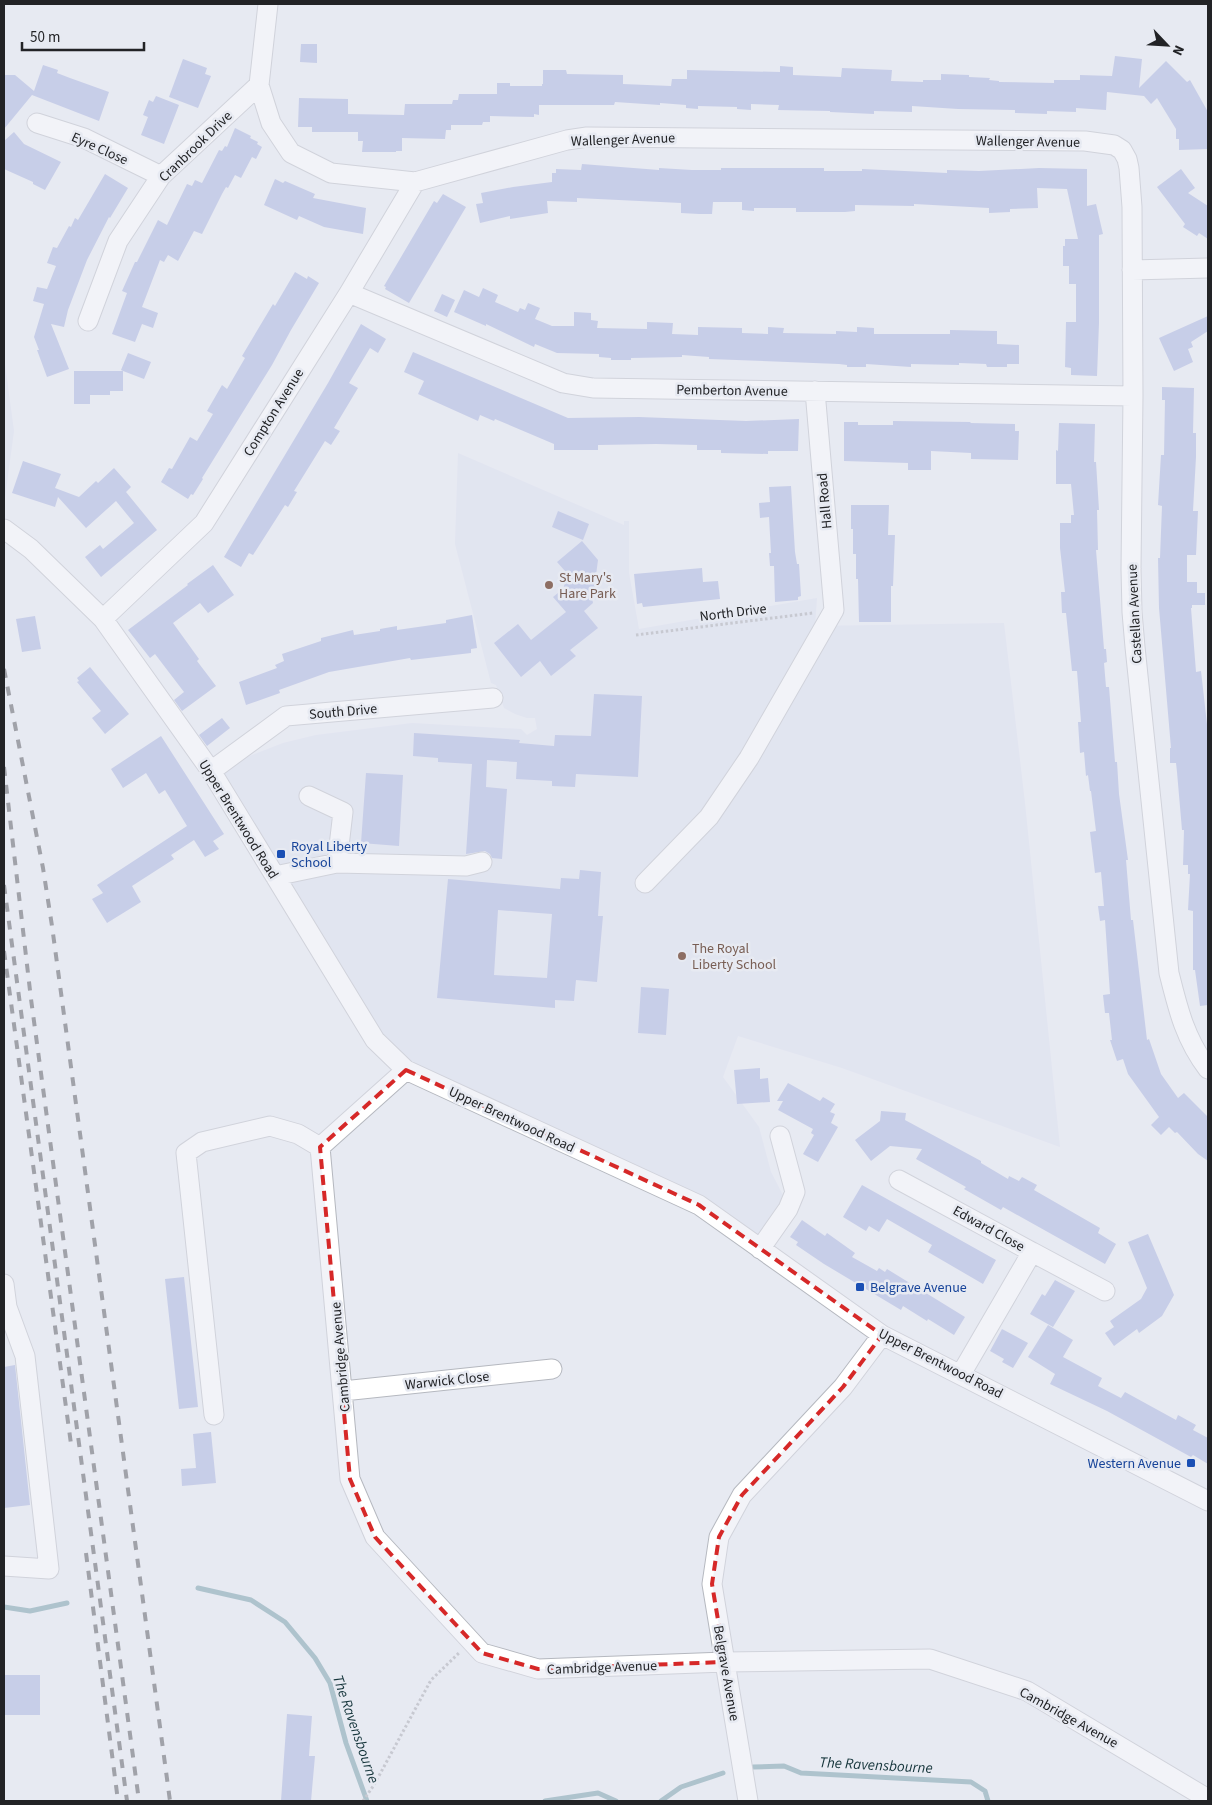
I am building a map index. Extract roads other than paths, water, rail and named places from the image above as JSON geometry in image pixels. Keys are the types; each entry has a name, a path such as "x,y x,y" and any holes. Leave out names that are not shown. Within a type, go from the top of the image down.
{"street":[{"name":"Wallenger Avenue","path":"268,4 259,85 270,123 291,153 331,173 415,182 567,140 587,137 1085,141 1114,145 1122,150"},
{"name":"Cranbrook Drive","path":"88,321 118,241 161,176 259,85"},
{"name":"Eyre Close","path":"37,123 84,138 161,176"},
{"name":"Castellan Avenue","path":"1122,150 1129,168 1132,207 1134,396 1132,612 1168,963 1179,1013 1188,1036 1208,1069"},
{"name":"Compton Avenue","path":"103,619 204,523 349,293 415,182"},
{"path":"1132,270 1208,268"},
{"name":"Pemberton Avenue","path":"349,293 563,383 593,388 1134,396"},
{"name":"Hall Road","path":"645,883 709,816 749,758 834,610 815,391"},
{"name":"Upper Brentwood Road","path":"4,529 31,549 103,619 211,771 375,1040 406,1070 699,1205 882,1335 1208,1498"},
{"name":"South Drive","path":"211,771 286,716 493,698"},
{"path":"309,796 343,812 337,863"},
{"path":"275,876 337,863 466,866 482,862"},
{"path":"214,1415 186,1153 202,1142 270,1126 298,1134 320,1147 406,1070"},
{"path":"760,1249 788,1209 795,1192 780,1136"},
{"name":"Cambridge Avenue","path":"320,1147 350,1479 375,1537 482,1653 538,1669 726,1662 930,1659 1027,1691 1208,1799"},
{"name":"Edward Close","path":"899,1180 1032,1252 961,1374"},
{"path":"1032,1252 1105,1291"},
{"path":"4,1284 5,1307 25,1356 49,1569 4,1566"},
{"name":"Belgrave Avenue","path":"748,1801 712,1584 718,1537 742,1495 843,1386 882,1335"},
{"name":"Warwick Close","path":"343,1391 552,1370"}],"waterway":[{"name":"The Ravensbourne","path":"198,1588 251,1600 285,1622 315,1658 330,1683 346,1743 367,1801"},
{"name":"The Ravensbourne","path":"4,1607 30,1611 67,1603"},
{"name":"The Ravensbourne","path":"753,1767 784,1766 801,1773 971,1782 985,1791 988,1801"},
{"name":"The Ravensbourne","path":"661,1801 681,1787 723,1773"},
{"name":"The Ravensbourne","path":"545,1801 598,1793 616,1801"}],"railway":[{"path":"4,669 43,868 52,926 170,1801"},
{"path":"4,767 31,999 139,1801"},
{"path":"4,885 127,1801"},
{"path":"4,951 71,1444"},
{"path":"86,1553 118,1801"}],"place":[{"name":"St Mary's Hare Park","path":"549,585"},
{"name":"Royal Liberty School","path":"281,854"},
{"name":"The Royal Liberty School","path":"682,956"},
{"name":"Belgrave Avenue","path":"860,1287"},
{"name":"Western Avenue","path":"1191,1463"}]}
